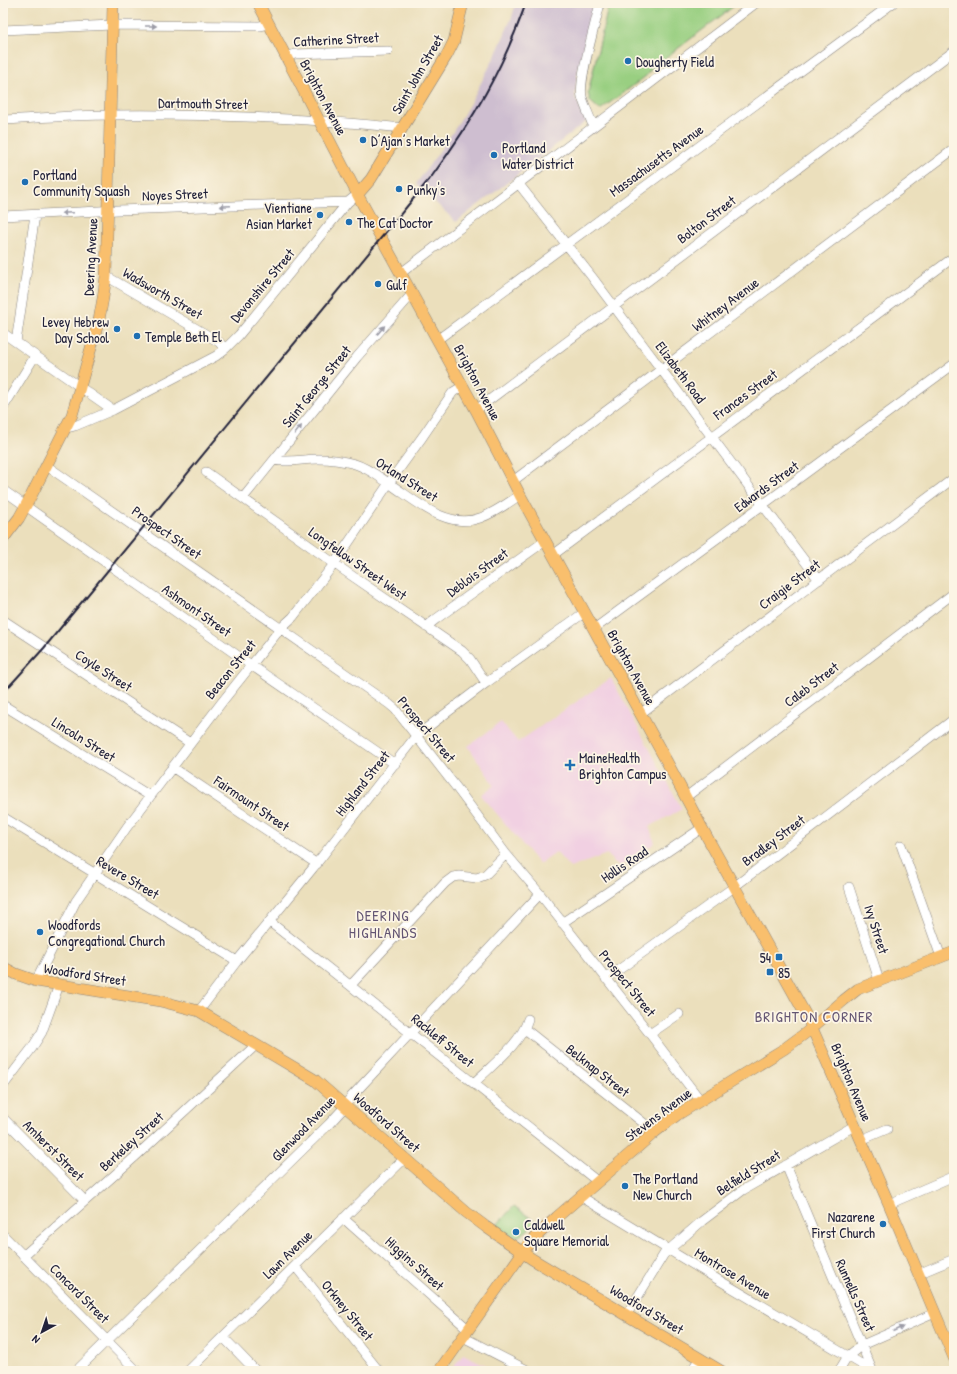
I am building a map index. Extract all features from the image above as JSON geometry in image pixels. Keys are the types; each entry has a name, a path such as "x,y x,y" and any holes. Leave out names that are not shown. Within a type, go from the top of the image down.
{"main road":[{"name":"Deering Avenue","path":"3,539 26,506 67,428 81,387 104,292 106,276 113,3"},
{"name":"Brighton Avenue","path":"258,3 319,121 476,410 520,495 812,1028 935,1313 951,1344 954,1358"},
{"name":"Saint John Street","path":"358,194 371,179 447,55 454,41 463,3"},
{"name":"Stevens Avenue","path":"439,1371 523,1252 540,1232 655,1132 700,1100 784,1049 812,1028 858,989 954,952"},
{"name":"Woodford Street","path":"5,972 36,981 160,1001 199,1011 315,1080 466,1212 486,1227 523,1252 721,1371"}],"street":[{"path":"594,126 582,96 582,89 585,68 600,3"},
{"path":"401,273 756,3"},
{"name":"Massachusetts Avenue","path":"437,340 893,3"},
{"path":"3,30 112,25 260,26 268,24"},
{"name":"Catherine Street","path":"286,57 295,54 388,50"},
{"name":"Bolton Street","path":"476,410 954,51"},
{"name":"Dartmouth Street","path":"3,120 110,115 319,121 403,128"},
{"name":"Whitney Avenue","path":"513,481 954,149"},
{"name":"Elizabeth Road","path":"518,183 712,436 818,580"},
{"name":"Devonshire Street","path":"67,428 113,410 216,356 225,349 254,317 348,202 358,194"},
{"name":"Noyes Street","path":"3,216 348,202"},
{"path":"16,342 35,215"},
{"name":"Frances Street","path":"553,555 954,257"},
{"name":"Wadsworth Street","path":"106,276 219,342 225,349"},
{"name":"Saint George Street","path":"243,498 352,363 412,294"},
{"path":"3,333 113,410"},
{"path":"3,408 35,356"},
{"name":"Edwards Street","path":"594,629 764,506 954,364"},
{"name":"Beacon Street","path":"36,981 67,916 94,873 190,743 251,665 281,628 293,617 334,564 453,392 463,386"},
{"name":"Orland Street","path":"274,460 287,462 321,459 346,462 363,468 442,516 466,521 480,518 493,512 520,495"},
{"name":"Prospect Street","path":"47,466 389,704 416,736 506,854 540,894 700,1100"},
{"name":"Longfellow Street West","path":"206,472 334,564 462,651 470,659 486,683"},
{"name":"Craigie Street","path":"640,714 954,478"},
{"name":"Ashmont Street","path":"3,490 251,665 395,764"},
{"name":"Deblois Street","path":"426,627 545,541"},
{"name":"Caleb Street","path":"686,797 954,593"},
{"name":"Highland Street","path":"199,1011 317,864 416,736 486,683 585,612"},
{"name":"Coyle Street","path":"3,620 190,743"},
{"name":"Lincoln Street","path":"3,705 150,796"},
{"name":"Bradley Street","path":"606,979 734,887 954,719"},
{"name":"Fairmount Street","path":"172,767 317,864"},
{"name":"Revere Street","path":"3,817 237,962"},
{"name":"Hollis Road","path":"562,923 702,828"},
{"path":"901,845 941,957"},
{"path":"351,985 445,883 453,877 459,876 477,878 485,875 506,854"},
{"name":"Ivy Street","path":"848,887 879,980"},
{"name":"Glenwood Avenue","path":"76,1371 329,1124 351,1097 540,894"},
{"name":"Rackleff Street","path":"270,922 411,1032 597,1181"},
{"path":"3,1086 32,1048 42,1032 59,985"},
{"path":"650,1034 679,1014"},
{"path":"474,1083 512,1045 525,1029 528,1019"},
{"name":"Belknap Street","path":"525,1029 655,1132"},
{"name":"Berkeley Street","path":"23,1256 165,1130 256,1045"},
{"name":"Amherst Street","path":"3,1118 85,1201"},
{"name":"Belfield Street","path":"627,1314 667,1250 730,1199 854,1126"},
{"path":"861,1140 887,1129"},
{"name":"Lawn Avenue","path":"188,1371 405,1158"},
{"name":"Runnells Street","path":"786,1165 873,1371"},
{"path":"889,1204 954,1176"},
{"name":"Montrose Avenue","path":"580,1196 667,1250 873,1371"},
{"name":"Higgins Street","path":"343,1218 466,1333 529,1371"},
{"name":"Concord Street","path":"3,1235 138,1371"},
{"path":"918,1274 954,1259"},
{"name":"Orkney Street","path":"295,1266 379,1371"},
{"path":"839,1371 848,1356 862,1345 935,1313"},
{"path":"223,1337 256,1371"},
{"path":"690,1371 700,1358"},
{"path":"3,1368 6,1371"}],"shaded area":[{"path":"516,3 595,3 577,76 575,97 587,121 456,222 416,184 453,132 473,98 496,54 512,17"},
{"name":"MaineHealth Brighton Campus","path":"611,678 682,809 649,827 655,843 619,867 607,854 570,868 556,852 539,864 481,795 494,785 468,746 501,722 518,742"},
{"path":"463,1354 498,1371 451,1371"}],"green space":[{"name":"Dougherty Field","path":"609,3 738,3 651,69 646,76 600,110 590,101 588,93"},
{"path":"514,1206 536,1222 525,1232 517,1236 508,1235 495,1227"}],"railway":[{"path":"3,693 44,648 432,176 461,135 486,93 507,50 526,3"}],"place":[{"name":"Dougherty Field","path":"628,61"},
{"name":"D’Ajan’s Market","path":"363,140"},
{"name":"Portland Water District","path":"494,155"},
{"name":"Portland Community Squash","path":"25,182"},
{"name":"Punky's","path":"399,189"},
{"name":"Vientiane Asian Market","path":"320,215"},
{"name":"The Cat Doctor","path":"349,222"},
{"name":"Gulf","path":"378,284"},
{"name":"Levey Hebrew Day School","path":"117,329"},
{"name":"Temple Beth El","path":"137,336"},
{"name":"MaineHealth Brighton Campus","path":"570,765"},
{"name":"Woodfords Congregational Church","path":"40,932"},
{"name":"54","path":"779,957"},
{"name":"85","path":"770,972"},
{"name":"The Portland New Church","path":"625,1186"},
{"name":"Nazarene First Church","path":"883,1224"},
{"name":"Caldwell Square Memorial","path":"516,1232"}],"district":[{"name":"DEERING HIGHLANDS","path":"383,924"},
{"name":"BRIGHTON CORNER","path":"814,1016"}]}
